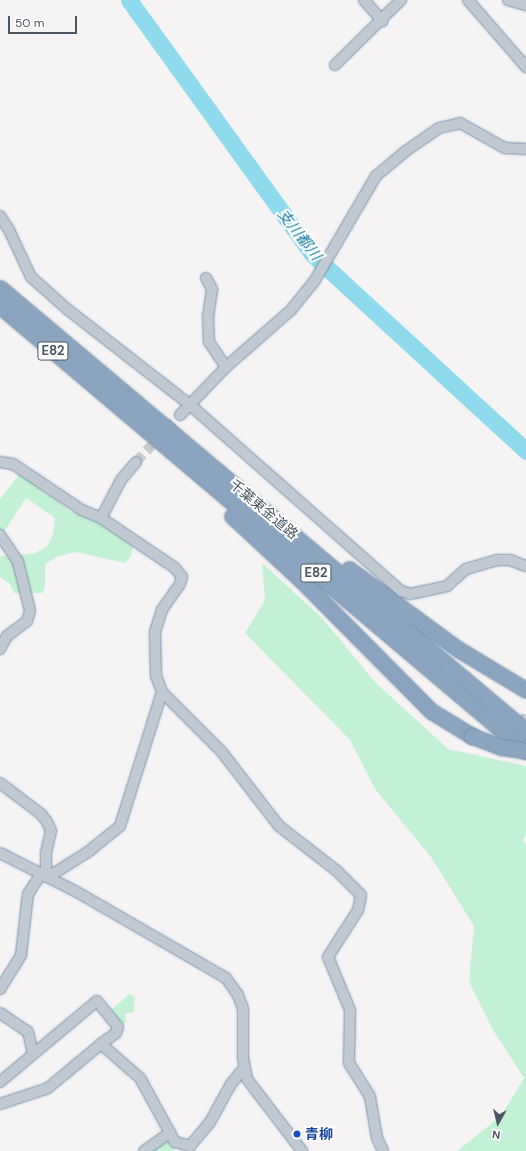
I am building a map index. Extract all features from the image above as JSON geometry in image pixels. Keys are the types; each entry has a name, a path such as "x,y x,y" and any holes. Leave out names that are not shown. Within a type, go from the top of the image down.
{"highway":[{"name":"千葉東金道路","path":"0,288 285,526 526,731"},
{"name":"E82","path":"0,306 106,397 398,640 526,751"},
{"name":"E82","path":"106,397 144,440 300,580 431,711 472,736 501,747 526,751"},
{"path":"285,526 325,552 458,649 526,690"}],"street":[{"path":"364,0 382,21"},
{"path":"335,65 382,21 401,0"},
{"path":"468,0 526,67"},
{"path":"508,0 526,5"},
{"path":"180,415 226,366 291,310 315,280 376,176 439,128 460,123 505,148 526,149"},
{"path":"0,216 9,230 31,277 66,309 189,404 405,593 447,586 466,569 479,564 510,560 526,566"},
{"path":"206,278 212,289 208,316 209,342 226,366"},
{"path":"0,462 13,464 82,510 101,518 175,568 182,577 180,584 162,610 156,632 156,676 162,692 220,751 279,826 337,871 361,895 358,910 328,957 350,1010 349,1063 370,1097 377,1138 382,1151"},
{"path":"101,518 121,480 136,462"},
{"path":"0,535 18,562 30,610 27,620 7,636 0,649"},
{"path":"0,988 21,955 28,894 44,875 88,852 120,826 162,692"},
{"path":"0,782 41,814 47,822 51,831 46,853 44,875"},
{"path":"0,853 44,875 226,978 238,995 243,1009 244,1068 253,1090 302,1151"},
{"path":"0,1082 97,1001 118,1027 116,1033 48,1088 0,1104"},
{"path":"0,1013 28,1032 33,1054"},
{"path":"101,1044 140,1078 175,1142 181,1147 190,1146 210,1122 231,1084 244,1068"},
{"path":"144,1151 170,1133"}],"green space":[{"path":"20,473 70,511 98,521 133,547 131,557 125,563 76,552 57,557 45,564 45,588 42,593 14,593 9,583 0,577 0,556 34,554 48,545 53,534 55,518 26,498 0,538 0,499"},
{"path":"262,563 321,617 375,682 448,749 526,766 526,835 523,841 526,845 526,1151 457,1151 501,1116 524,1078 493,1030 469,982 474,926 431,857 375,789 350,740 245,633 265,600"},
{"path":"129,994 135,997 134,1012 125,1014 126,1022 122,1025 110,1011"},
{"path":"165,1141 173,1142 175,1151 151,1151"}],"waterway":[{"name":"支川都川","path":"129,0 312,254 526,451"}],"tunnel":[{"path":"136,462 180,415"},
{"path":"522,734 526,714"}],"place":[{"name":"青柳","path":"297,1134"}]}
